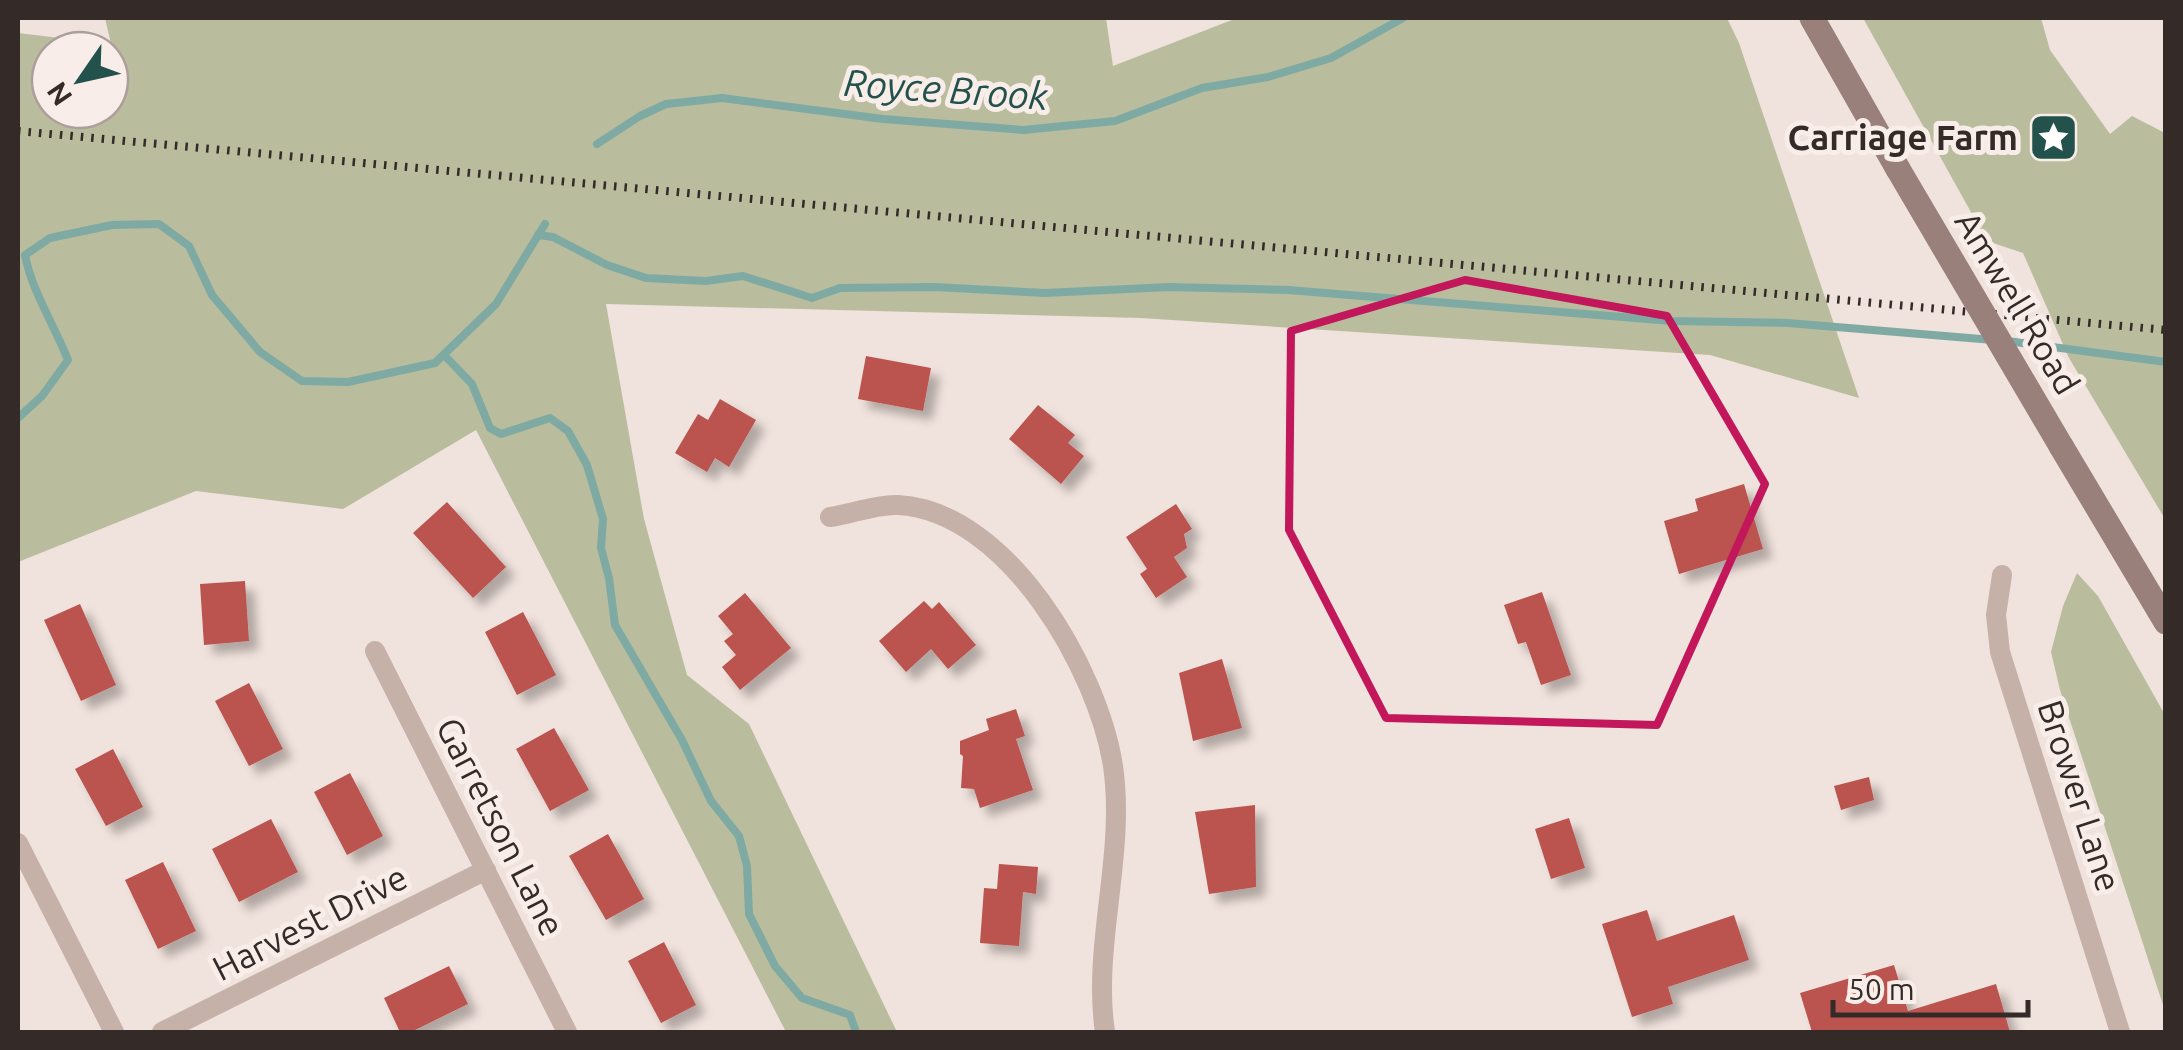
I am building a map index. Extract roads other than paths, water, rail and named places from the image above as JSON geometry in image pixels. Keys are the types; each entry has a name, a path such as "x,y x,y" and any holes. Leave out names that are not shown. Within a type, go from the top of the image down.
{"main road":[{"name":"Amwell Road","path":"1812,18 2166,622"}],"street":[{"path":"830,518 897,505 942,516 980,540 1019,575 1055,619 1078,660 1098,711 1113,767 1115,822 1104,973 1105,1032"},
{"name":"Brower Lane","path":"2002,575 1996,615 2000,652 2120,1032"},
{"name":"Garretson Lane","path":"374,652 567,1032"},
{"path":"18,842 114,1032"},
{"name":"Harvest Drive","path":"162,1032 486,870"}],"waterway":[{"name":"Royce Brook","path":"597,144 666,104 722,98 883,119 1023,130 1115,121 1202,88 1268,77 1331,58 1403,18"},
{"name":"Royce Brook","path":"18,418 42,396 68,360 38,295 25,255 50,238 112,225 159,224 189,246 212,295 260,352 302,381 348,382 435,363 496,304 545,224"},
{"path":"538,235 553,237 607,265 646,278 706,281 743,276 812,298 840,288 935,287 1045,293 1169,287 1288,290 1672,321 1788,323 1993,340"},
{"path":"2007,341 2166,362"},
{"path":"444,355 472,384 490,428 501,434 550,418 568,431 587,465 603,519 601,548 615,625 682,740 711,801 739,836 747,866 749,914 775,966 802,998 850,1015 856,1032"}],"railway":[{"path":"18,131 2166,330"}],"place":[{"name":"Carriage Farm","path":"2053,138"}]}
